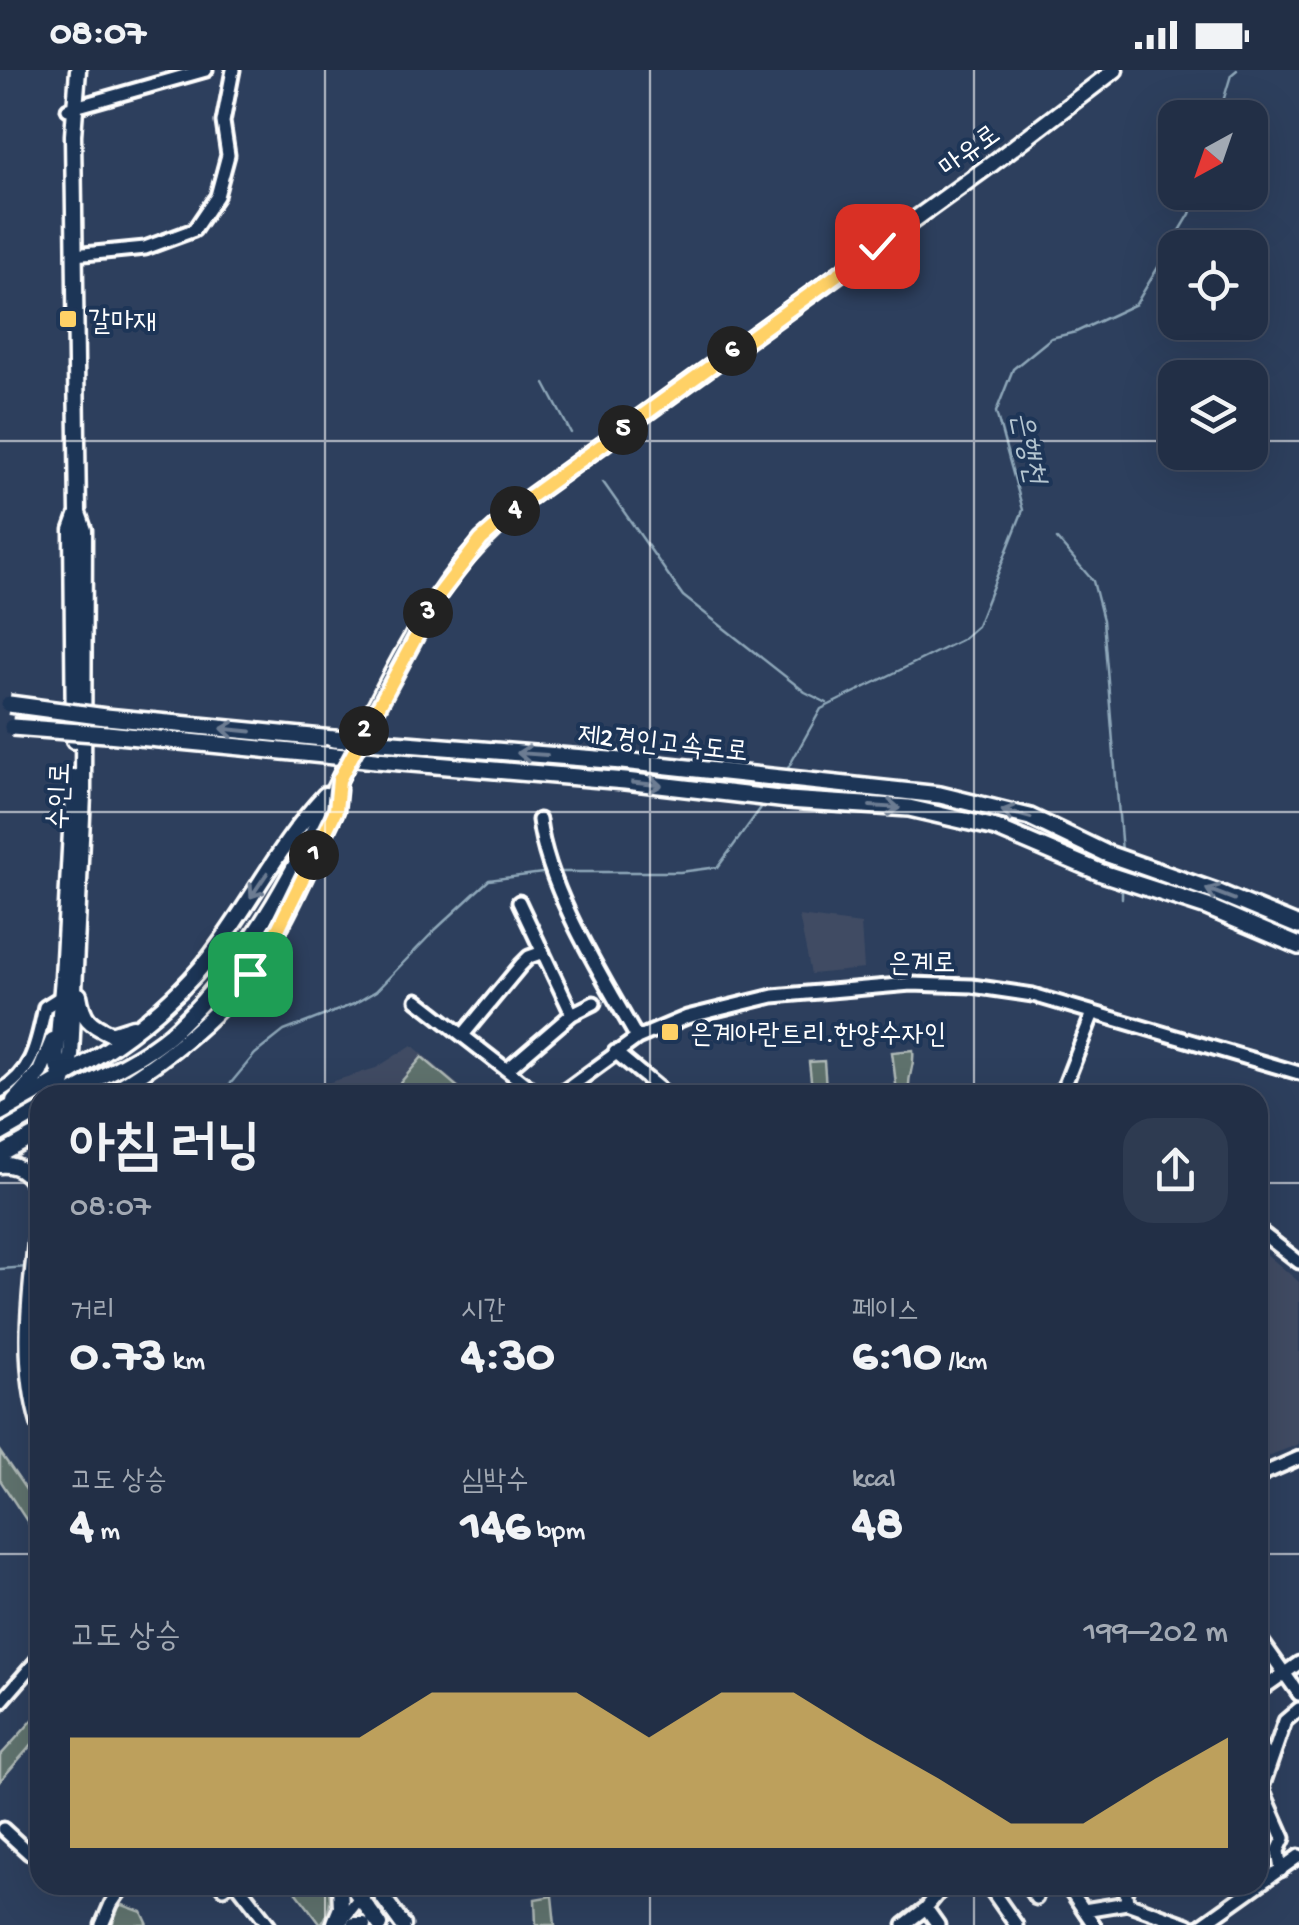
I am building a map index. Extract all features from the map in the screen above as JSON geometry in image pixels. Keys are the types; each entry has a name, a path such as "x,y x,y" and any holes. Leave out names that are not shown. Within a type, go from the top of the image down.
{"highway":[{"name":"제2경인고속도로","path":"4,703 106,717 622,760 940,795 1030,817 1105,853 1220,892 1299,926"},
{"name":"제2경인고속도로","path":"6,727 908,808 996,828 1102,873 1207,907 1299,946"}],"main road":[{"name":"수인로","path":"64,1085 71,1056 83,760 84,530 78,512 71,109 78,70"},
{"name":"마유로","path":"74,1085 141,1053 176,1029 266,918 438,596 481,540 530,497 993,163 1115,70"},
{"name":"수인로","path":"62,1085 56,1060 74,791 72,530 78,512"},
{"path":"69,1085 143,1024 207,960 301,820 339,780"},
{"path":"122,1085 178,1046 221,1008 250,974 279,927 336,810 339,780"},
{"path":"75,958 82,1016 90,1025 111,1034 143,1024"},
{"path":"3,1111 40,1072 59,1025"},
{"path":"3,1111 30,1102"},
{"path":"0,1134 30,1117"},
{"path":"0,1155 30,1138"},
{"path":"0,1165 26,1173 30,1179"},
{"path":"30,1316 30,1383"},
{"path":"336,1925 342,1908 341,1895"},
{"path":"367,1895 380,1925"},
{"path":"372,1895 404,1925"},
{"path":"354,1925 362,1925"}],"street":[{"path":"71,109 206,70"},
{"path":"74,255 145,248 194,230 217,196 228,154 223,122 233,70"},
{"path":"539,820 543,850 563,897 637,1038"},
{"path":"519,902 572,1014"},
{"path":"463,1035 529,957 542,952"},
{"name":"은계로","path":"571,1085 637,1038 738,1002 911,984 1000,990 1062,1002 1299,1073"},
{"path":"0,1091 24,1073 33,1060 46,1007 61,998"},
{"path":"417,1000 527,1085"},
{"path":"508,1069 572,1014 594,1002"},
{"path":"1065,1085 1093,1013"},
{"path":"615,1052 655,1085"},
{"path":"1268,1238 1299,1262"},
{"path":"1268,1472 1297,1461"},
{"path":"1268,1651 1299,1694"},
{"path":"1268,1685 1299,1663"},
{"path":"0,1703 30,1668"},
{"path":"1268,1768 1284,1721 1299,1709"},
{"path":"1268,1758 1271,1762"},
{"path":"1268,1803 1284,1838 1278,1851 1281,1870"},
{"path":"3,1829 30,1852"},
{"path":"1268,1879 1299,1856"},
{"path":"102,1925 117,1895"},
{"path":"246,1895 269,1925"},
{"path":"336,1925 359,1895"},
{"path":"904,1925 936,1895"},
{"path":"995,1895 1016,1925"},
{"path":"1073,1895 1094,1925"},
{"path":"1126,1895 1127,1903"},
{"path":"1202,1925 1245,1895"},
{"path":"1084,1910 1127,1903 1188,1925"},
{"path":"926,1908 938,1925"}],"shaded area":[{"path":"799,916 861,924 864,969 811,974"},
{"path":"412,1045 458,1085 321,1085 376,1068"},
{"path":"1268,1256 1299,1282 1299,1444 1268,1456"}],"green space":[{"path":"913,1050 909,1085 896,1085 892,1052"},
{"path":"422,1057 455,1085 398,1085"},
{"path":"824,1061 826,1085 812,1085 809,1062"},
{"path":"0,1452 30,1496 30,1526 0,1480"},
{"path":"30,1723 30,1746 0,1781 0,1756"},
{"path":"298,1895 330,1895 321,1925"},
{"path":"552,1896 555,1925 536,1925 535,1899"},
{"path":"120,1904 142,1912 148,1925 112,1925"}],"waterway":[{"name":"은행천","path":"1223,100 1231,75 1237,70"},
{"name":"은행천","path":"787,770 821,709 961,640 977,626 1023,510 996,412 1013,369 1051,338 1076,332 1136,304 1191,210"},
{"path":"545,384 571,433"},
{"path":"603,482 683,596 805,692 827,703"},
{"path":"1057,539 1093,581 1103,620 1122,852"},
{"path":"558,872 680,872 718,867 763,805"},
{"path":"229,1085 255,1054 284,1031 354,1004 376,991 489,880 550,872"},
{"path":"1122,885 1122,898"},
{"path":"0,1269 28,1267"}],"place":[{"name":"갈마재","path":"68,319"},
{"name":"은계아란트리.한양수자인","path":"670,1032"}],"route":[{"path":"250,974 279,927 336,810 339,780 408,647 438,596 481,540 530,497 877,246"}]}
